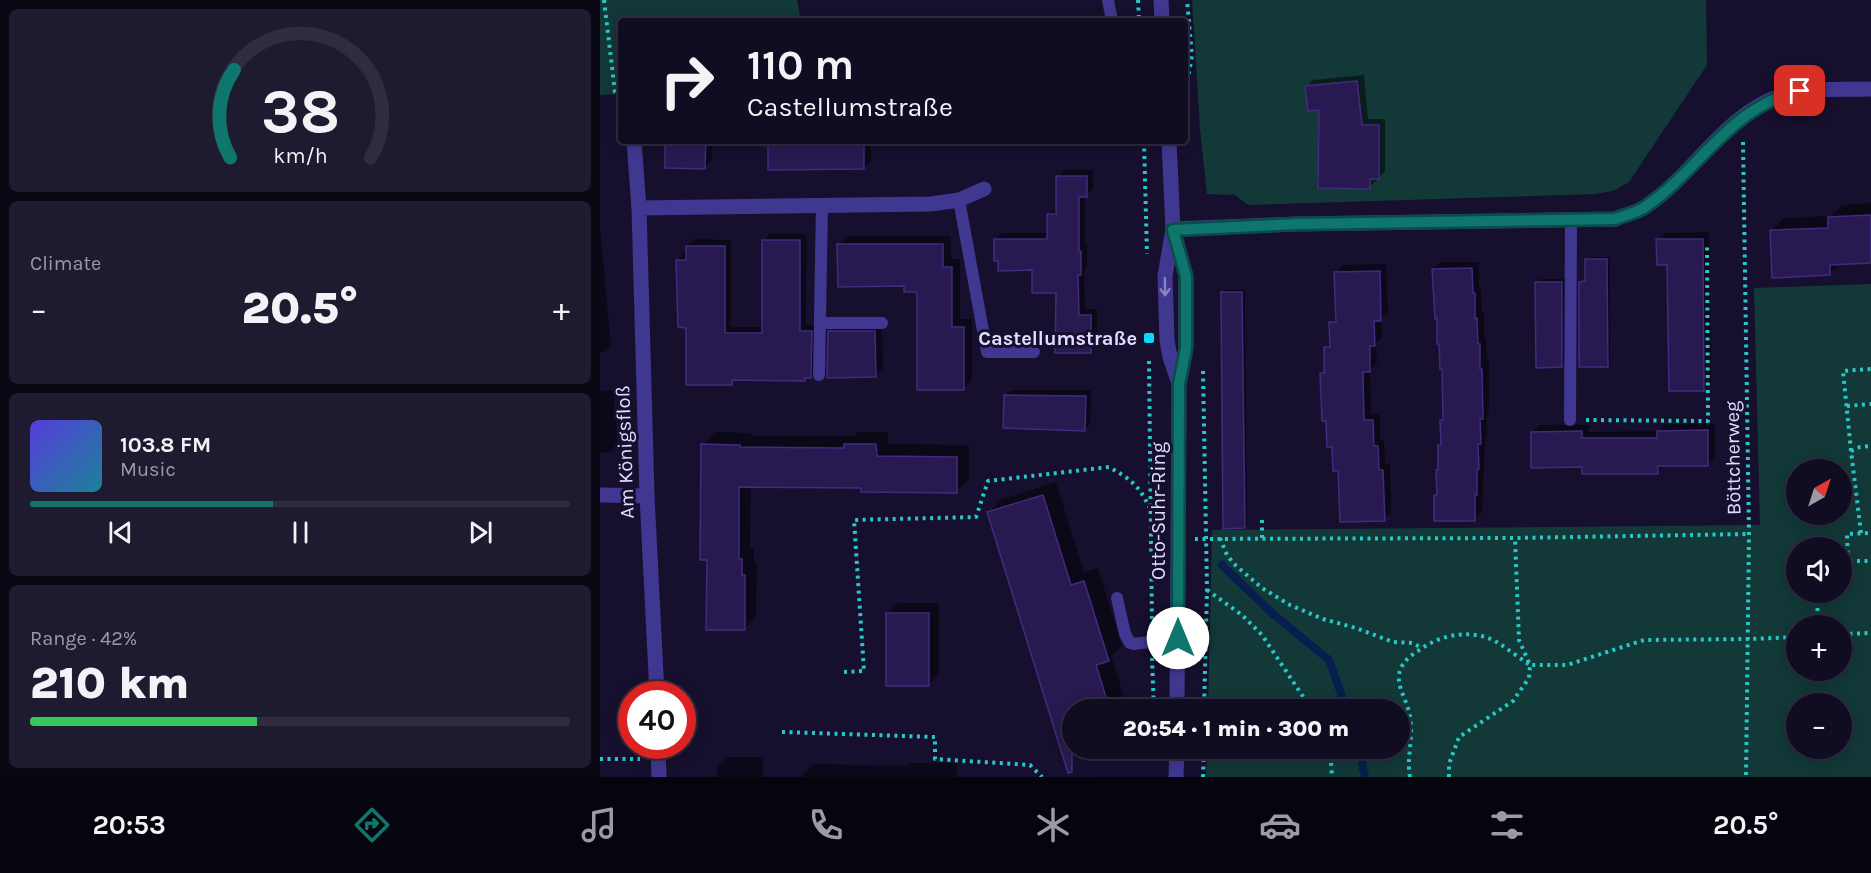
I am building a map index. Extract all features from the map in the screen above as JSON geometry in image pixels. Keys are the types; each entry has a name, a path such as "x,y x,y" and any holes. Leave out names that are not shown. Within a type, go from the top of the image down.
{"street":[{"path":"1161,0 1162,18"},
{"path":"1173,230 1321,224 1615,219 1643,208 1664,192 1740,118 1773,99 1800,91 1871,89"},
{"name":"Am Königsfloß","path":"634,144 639,208 647,496 656,681"},
{"name":"Otto-Suhr-Ring","path":"1169,144 1173,230 1186,276 1186,348 1179,384 1177,699"},
{"path":"639,208 931,204 959,200 984,189"},
{"path":"600,495 647,496"},
{"path":"658,759 659,777"},
{"path":"1176,777 1177,759"}],"lane":[{"path":"1108,0 1111,18"},
{"path":"959,200 987,352 1034,352"},
{"path":"819,375 822,204"},
{"path":"1570,420 1571,220"},
{"path":"820,323 882,322"},
{"path":"1117,598 1127,639 1134,644 1178,638"}],"path":[{"path":"604,0 615,92 618,94"},
{"path":"1138,0 1139,18"},
{"path":"1187,0 1192,56 1188,74"},
{"name":"Böttcherweg","path":"1743,138 1749,534 1746,777"},
{"path":"1144,144 1147,254"},
{"path":"1570,420 1708,421 1707,244"},
{"path":"1149,350 1154,699"},
{"path":"1203,359 1207,589 1204,699"},
{"path":"1861,533 1843,371 1871,369"},
{"path":"1847,406 1871,404"},
{"path":"1851,451 1871,446"},
{"path":"844,672 864,671 854,520 976,516 988,481 1109,467 1125,476 1141,490 1150,511"},
{"path":"1262,520 1262,538"},
{"path":"1848,537 1848,534 1871,533"},
{"path":"1179,538 1515,538 1749,534"},
{"path":"1220,538 1227,555 1234,564 1262,588 1290,605 1323,620 1356,628 1393,642 1412,643 1422,648"},
{"path":"1449,777 1449,764 1459,737 1513,702 1529,678 1530,665 1519,640 1515,538"},
{"path":"1852,561 1871,561"},
{"path":"1207,589 1242,615 1262,634 1305,699"},
{"path":"1852,634 1871,633"},
{"path":"1410,777 1412,729 1410,714 1398,682 1400,669 1408,657 1434,639 1456,634 1477,636 1495,641 1530,665 1567,665 1644,640 1786,637"},
{"path":"782,732 935,737 935,759 1029,765 1042,777"},
{"path":"600,759 618,757"},
{"path":"1203,777 1204,759"},
{"path":"1331,759 1332,777"}],"green space":[{"path":"600,0 797,0 800,18 618,18 618,94 600,95"},
{"path":"1192,0 1706,0 1707,65 1629,182 1613,191 1596,194 1248,205 1235,195 1207,194 1200,129"},
{"path":"1871,284 1871,777 1206,777 1207,759 1410,759 1410,699 1208,699 1212,530 1760,525 1754,288"}],"building":[{"path":"1357,81 1362,125 1379,125 1379,179 1370,179 1370,189 1318,188 1319,110 1308,111 1305,86"},
{"path":"665,144 706,144 705,169 665,168"},
{"path":"768,144 864,144 864,169 768,170"},
{"path":"1056,176 1087,176 1087,197 1079,197 1081,275 1078,275 1079,315 1091,315 1091,353 1055,353 1056,293 1032,293 1032,270 998,271 998,261 994,261 994,239 1047,239 1047,214 1056,214"},
{"path":"1871,215 1871,263 1830,265 1830,275 1772,278 1770,230 1828,228 1828,217"},
{"path":"1656,239 1703,239 1704,391 1669,391 1667,265 1657,265"},
{"path":"762,240 800,240 800,331 812,331 811,378 805,378 805,381 732,380 732,385 686,385 686,328 678,327 676,260 686,260 686,246 725,246 725,333 762,333"},
{"path":"837,244 943,244 943,267 952,267 952,327 964,327 964,390 917,390 917,292 904,292 904,286 838,287"},
{"path":"1585,259 1607,259 1608,367 1579,367 1579,282 1585,281"},
{"path":"1472,268 1475,319 1477,318 1480,369 1482,369 1483,419 1480,419 1481,444 1478,444 1479,469 1477,470 1477,495 1475,495 1475,521 1434,521 1438,445 1441,445 1440,420 1443,420 1442,369 1440,369 1439,344 1437,344 1432,269"},
{"path":"1380,271 1381,321 1374,321 1375,346 1370,346 1370,372 1363,372 1364,420 1373,420 1374,446 1378,446 1379,470 1383,470 1385,521 1340,522 1338,471 1333,471 1332,447 1327,447 1326,421 1322,421 1320,373 1324,373 1324,347 1330,347 1329,322 1336,322 1334,272"},
{"path":"1535,282 1562,282 1562,367 1536,368"},
{"path":"1221,292 1242,292 1245,528 1223,529"},
{"path":"828,331 875,331 876,377 827,378"},
{"path":"1004,395 1086,396 1085,431 1003,428"},
{"path":"1708,430 1708,466 1658,466 1658,474 1582,474 1582,467 1531,468 1531,432 1582,431 1582,438 1657,438 1657,431"},
{"path":"701,444 740,445 740,447 844,448 844,444 876,444 877,456 957,457 957,493 861,492 861,488 739,487 739,559 742,559 742,575 745,575 745,630 706,630 707,560 700,560"},
{"path":"1043,495 1071,585 1084,581 1109,661 1096,665 1107,699 1062,699 1062,754 987,512"},
{"path":"886,613 929,613 929,686 886,686"},
{"path":"1064,759 1072,759 1072,772 1068,773"}],"waterway":[{"path":"1222,565 1273,614 1329,660 1343,699"},
{"path":"1361,759 1365,777"}],"place":[{"name":"Castellumstraße","path":"1149,338"}],"route":[{"path":"1178,638 1179,384 1186,348 1186,276 1173,230 1297,224 1615,219 1643,208 1664,192 1740,118 1765,102 1800,91"}]}
